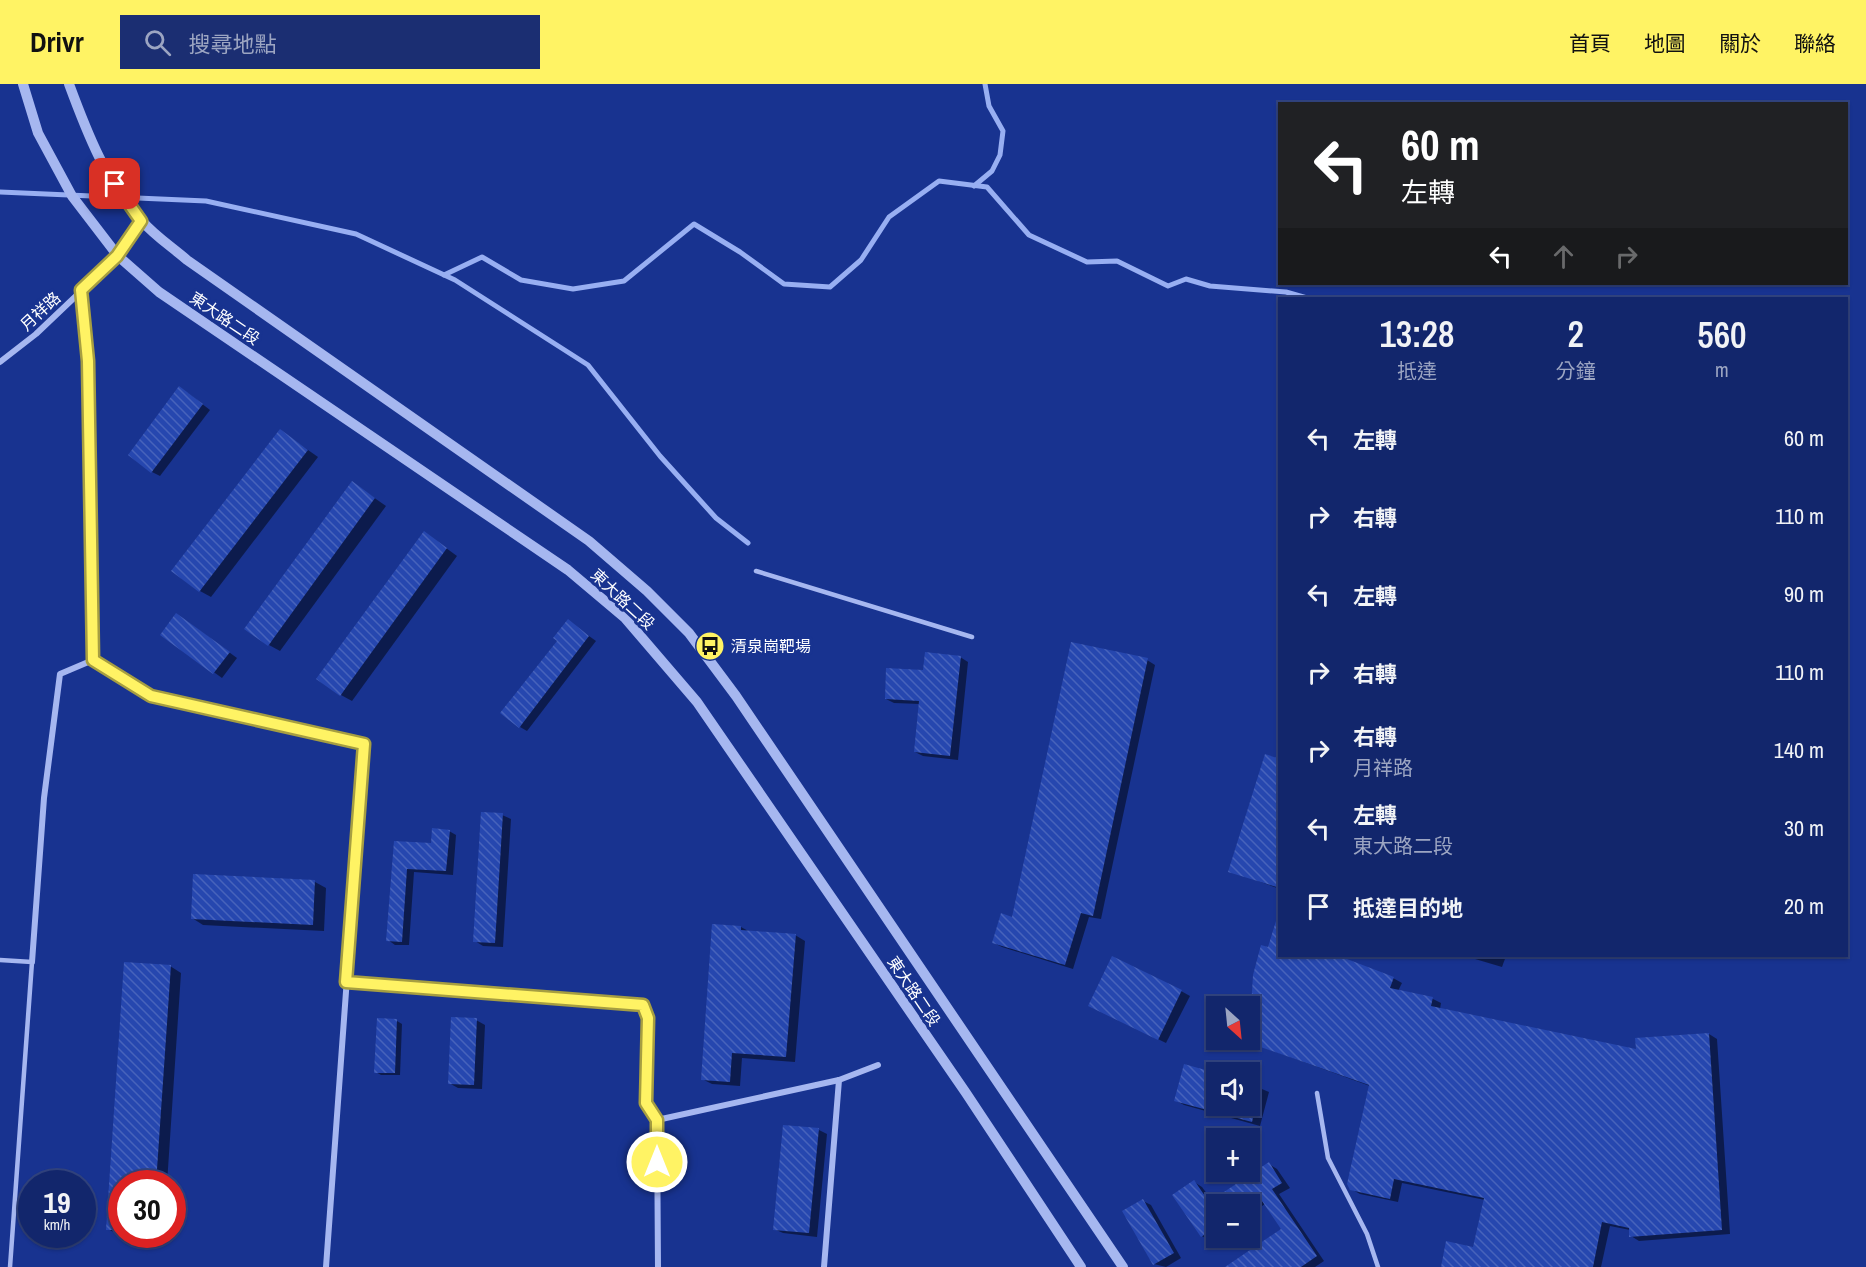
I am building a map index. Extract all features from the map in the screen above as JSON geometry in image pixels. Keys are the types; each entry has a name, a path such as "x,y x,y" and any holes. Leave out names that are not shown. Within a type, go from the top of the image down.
{"street":[{"name":"東大路二段","path":"23,84 38,133 72,196 117,256 159,292 568,570 625,618 697,702 966,1093 1081,1267"},
{"name":"東大路二段","path":"69,84 86,131 106,170 141,221 187,260 589,541 689,633 736,696 1123,1267"},
{"name":"月祥路","path":"0,362 36,334 117,256 141,221"},
{"path":"81,290 88,361 93,660"},
{"path":"32,962 44,798 60,674 93,660"},
{"path":"93,660 151,696 364,744 326,1267"},
{"path":"346,982 643,1005 648,1018 646,1103 657,1120 658,1267"},
{"path":"657,1120 839,1080 878,1065"},
{"path":"824,1267 839,1080"}],"lane":[{"path":"756,572 972,637"},
{"path":"0,960 32,962 10,1267"},
{"path":"1317,1094 1328,1158 1367,1234 1378,1267"}],"building":[{"path":"179,386 203,404 151,473 128,455"},
{"path":"280,429 308,450 199,592 171,571"},
{"path":"352,481 375,498 268,646 244,629"},
{"path":"424,531 447,548 340,696 316,679"},
{"path":"176,613 230,652 213,674 160,635"},
{"path":"568,619 589,636 519,728 500,713 557,641 553,638"},
{"path":"1071,642 1148,658 1093,916 1081,913 1065,965 992,943 1001,913 1012,917"},
{"path":"925,652 961,656 950,756 914,752 919,701 885,699 886,668 923,670"},
{"path":"1265,754 1278,758 1278,887 1228,872"},
{"path":"481,812 503,813 495,943 473,942"},
{"path":"432,828 450,830 446,871 407,869 402,942 386,941 394,841 431,843"},
{"path":"193,874 315,880 313,925 191,919"},
{"path":"1276,921 1278,921 1278,957 1342,957 1394,977 1390,988 1433,997 1431,1006 1636,1049 1635,1038 1709,1033 1722,1230 1629,1237 1629,1228 1602,1222 1593,1267 1441,1267 1446,1241 1473,1247 1484,1198 1394,1179 1390,1199 1350,1190 1347,1184 1369,1085 1260,1047 1260,996 1252,996 1253,975 1261,945 1268,947"},
{"path":"712,924 741,926 741,930 796,934 786,1057 732,1053 730,1082 701,1080"},
{"path":"1112,956 1182,990 1158,1040 1088,1006"},
{"path":"124,962 171,965 157,1170 110,1170"},
{"path":"451,1017 477,1018 474,1085 448,1084"},
{"path":"377,1018 397,1019 395,1073 374,1073"},
{"path":"1184,1064 1206,1070 1206,1110 1174,1101"},
{"path":"1230,1116 1254,1116 1252,1122"},
{"path":"783,1125 819,1128 809,1233 773,1230"},
{"path":"1269,1162 1282,1183 1272,1189 1317,1256 1301,1267 1225,1267 1253,1248 1260,1248 1260,1243 1281,1229 1260,1198 1260,1194 1221,1194 1239,1182 1260,1182 1260,1168"},
{"path":"1194,1180 1206,1198 1206,1234 1201,1237 1172,1195"},
{"path":"1143,1199 1174,1253 1153,1265 1122,1211"},
{"path":"108,1200 108,1230 106,1230"}],"waterway":[{"path":"974,186 992,171 1000,155 1003,131 989,106 985,84"},
{"path":"444,275 482,257 521,280 573,289 624,281 694,224 740,252 784,284 830,287 861,260 889,217 939,181 987,187 1029,235 1087,262 1117,261 1168,286 1186,279 1210,286 1286,292 1304,297"},
{"path":"0,192 206,201 356,234 455,280 588,365 660,456 716,518 748,543"}],"place":[{"name":"清泉崗靶場","path":"710,646"}],"route":[{"path":"115,184 141,221 117,256 81,290 88,361 93,660 151,696 364,744 346,982 643,1005 648,1018 646,1103 657,1120 657,1162"}]}
